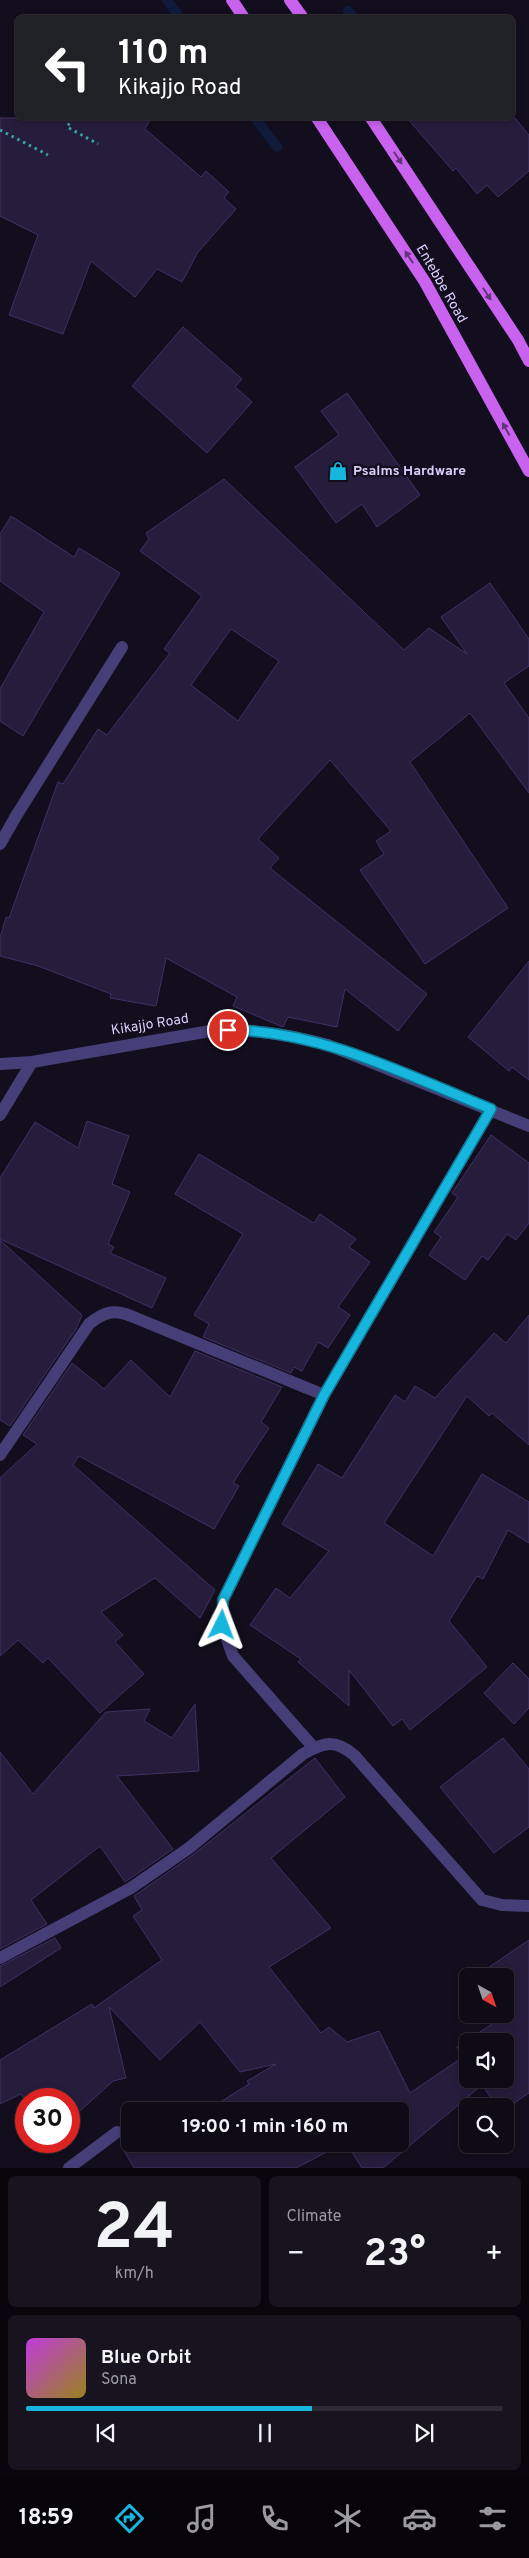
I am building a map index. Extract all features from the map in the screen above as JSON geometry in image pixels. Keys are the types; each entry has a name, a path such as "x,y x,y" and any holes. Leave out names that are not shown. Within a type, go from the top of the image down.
{"main road":[{"path":"232,0 242,15"},
{"path":"290,0 301,15"},
{"name":"Entebbe Road","path":"318,120 425,282 529,471"},
{"path":"372,120 518,340 529,361"}],"street":[{"path":"0,844 122,647"},
{"name":"Kikajjo Road","path":"0,1064 32,1062 94,1049 216,1030 239,1030 304,1039 328,1045 491,1109 529,1126"},
{"path":"0,1115 32,1062"},
{"path":"314,1748 233,1656 222,1625 223,1600 324,1395 491,1109"},
{"path":"0,1455 89,1324 104,1312 119,1311 324,1395"},
{"path":"0,1958 132,1888 190,1848 314,1748 325,1743 346,1748 354,1755 482,1900 502,1905 529,1906"},
{"path":"69,2168 117,2132"}],"path":[{"path":"71,120 67,127 98,144"},
{"path":"0,130 48,154"}],"building":[{"path":"0,118 15,118 15,120 150,120 145,129 201,177 206,171 229,192 224,198 236,209 198,252 182,282 157,269 135,297 91,261 63,334 9,315 38,235 0,216"},
{"path":"515,118 529,135 529,171 498,197 487,185 477,194 456,168 453,171 409,120 515,120"},
{"path":"183,327 242,379 235,387 252,402 207,453 132,386"},
{"path":"347,393 420,495 377,527 362,504 336,523 295,467 339,435 321,411"},
{"path":"224,479 404,650 429,628 467,654 441,617 490,583 529,639 529,666 504,683 529,718 529,793 470,713 410,762 508,908 425,964 360,870 384,854 376,841 391,831 330,760 258,839 279,858 270,868 427,994 398,1031 345,989 337,1027 288,1017 283,1027 233,1006 237,997 166,958 156,1006 110,998 111,994 38,966 0,956 0,938 6,917 9,918 58,782 63,784 98,729 107,735 170,653 164,649 202,596 140,551 149,539 146,533","holes":["231,629 279,661 238,721 191,685"]},
{"path":"11,516 74,557 79,548 120,573 23,736 0,721 0,689 44,612 0,581 0,534"},
{"path":"529,961 529,1080 512,1067 509,1071 468,1037"},
{"path":"87,1121 129,1136 112,1184 130,1192 108,1244 114,1247 110,1253 166,1278 152,1308 0,1239 0,1178 35,1122 78,1148"},
{"path":"491,1135 529,1163 529,1223 516,1240 507,1234 488,1260 482,1256 465,1280 429,1255 441,1237 434,1232 458,1197 452,1193"},
{"path":"199,1154 314,1223 320,1214 356,1239 349,1247 370,1262 338,1307 350,1315 328,1348 318,1342 302,1371 294,1367 291,1373 203,1337 209,1324 194,1315 243,1234 175,1194"},
{"path":"0,1240 82,1315 76,1329 10,1426 0,1420"},
{"path":"529,1315 529,1445 492,1413 489,1416 467,1396 384,1523 433,1556 482,1474 529,1502 529,1543 508,1530 483,1579 477,1576 449,1621 487,1667 410,1730 402,1719 393,1726 349,1670 349,1706 298,1662 301,1659 250,1625 276,1588 290,1598 329,1551 282,1524 318,1464 342,1478 395,1395 405,1402 415,1386 435,1398 494,1333 506,1343"},
{"path":"195,1351 282,1387 261,1422 269,1428 233,1483 239,1486 214,1529 79,1456 73,1465 215,1590 200,1618 155,1578 101,1612 123,1635 115,1642 144,1674 100,1713 48,1658 43,1663 18,1640 0,1656 0,1478 37,1444 23,1435 72,1363 104,1389 131,1360 170,1397"},
{"path":"513,1663 529,1679 529,1708 514,1724 484,1693"},
{"path":"195,1704 199,1771 117,1776 173,1849 125,1882 100,1846 31,1900 47,1924 0,1949 0,1752 33,1794 106,1712 150,1709 144,1721 172,1738"},
{"path":"503,1738 529,1769 529,1827 494,1853 440,1787"},
{"path":"315,1758 345,1797 271,1858 331,1928 269,1967 321,2033 329,2027 347,2042 379,2031 410,2093 459,2060 459,2088 478,2088 466,2098 459,2098 459,2104 409,2146 409,2102 220,2102 249,2084 247,2081 276,2064 240,2072 200,2022 160,2060 109,2007 126,2078 113,2081 80,2111 80,2088 15,2088 15,2097 0,2104 0,2060 92,2004 94,2008 162,1960 133,1916 142,1910 134,1896 194,1854"},
{"path":"55,1938 61,1948 0,1987 0,1966"},
{"path":"529,1940 529,2093 514,2103 514,2098 491,2098 484,2088 514,2088 514,2033 478,2033 493,2023 514,2023 514,1968 488,1968"},
{"path":"125,2152 327,2152 296,2168 134,2168"},
{"path":"352,2152 402,2152 383,2168 362,2168"}],"waterway":[{"path":"167,0 178,15"},
{"path":"348,11 351,15"},
{"path":"257,120 277,147"}],"place":[{"name":"Psalms Hardware","path":"338,471"}],"route":[{"path":"222,1625 223,1600 324,1395 378,1300 436,1207 491,1109 328,1045 279,1035 228,1030"}]}
